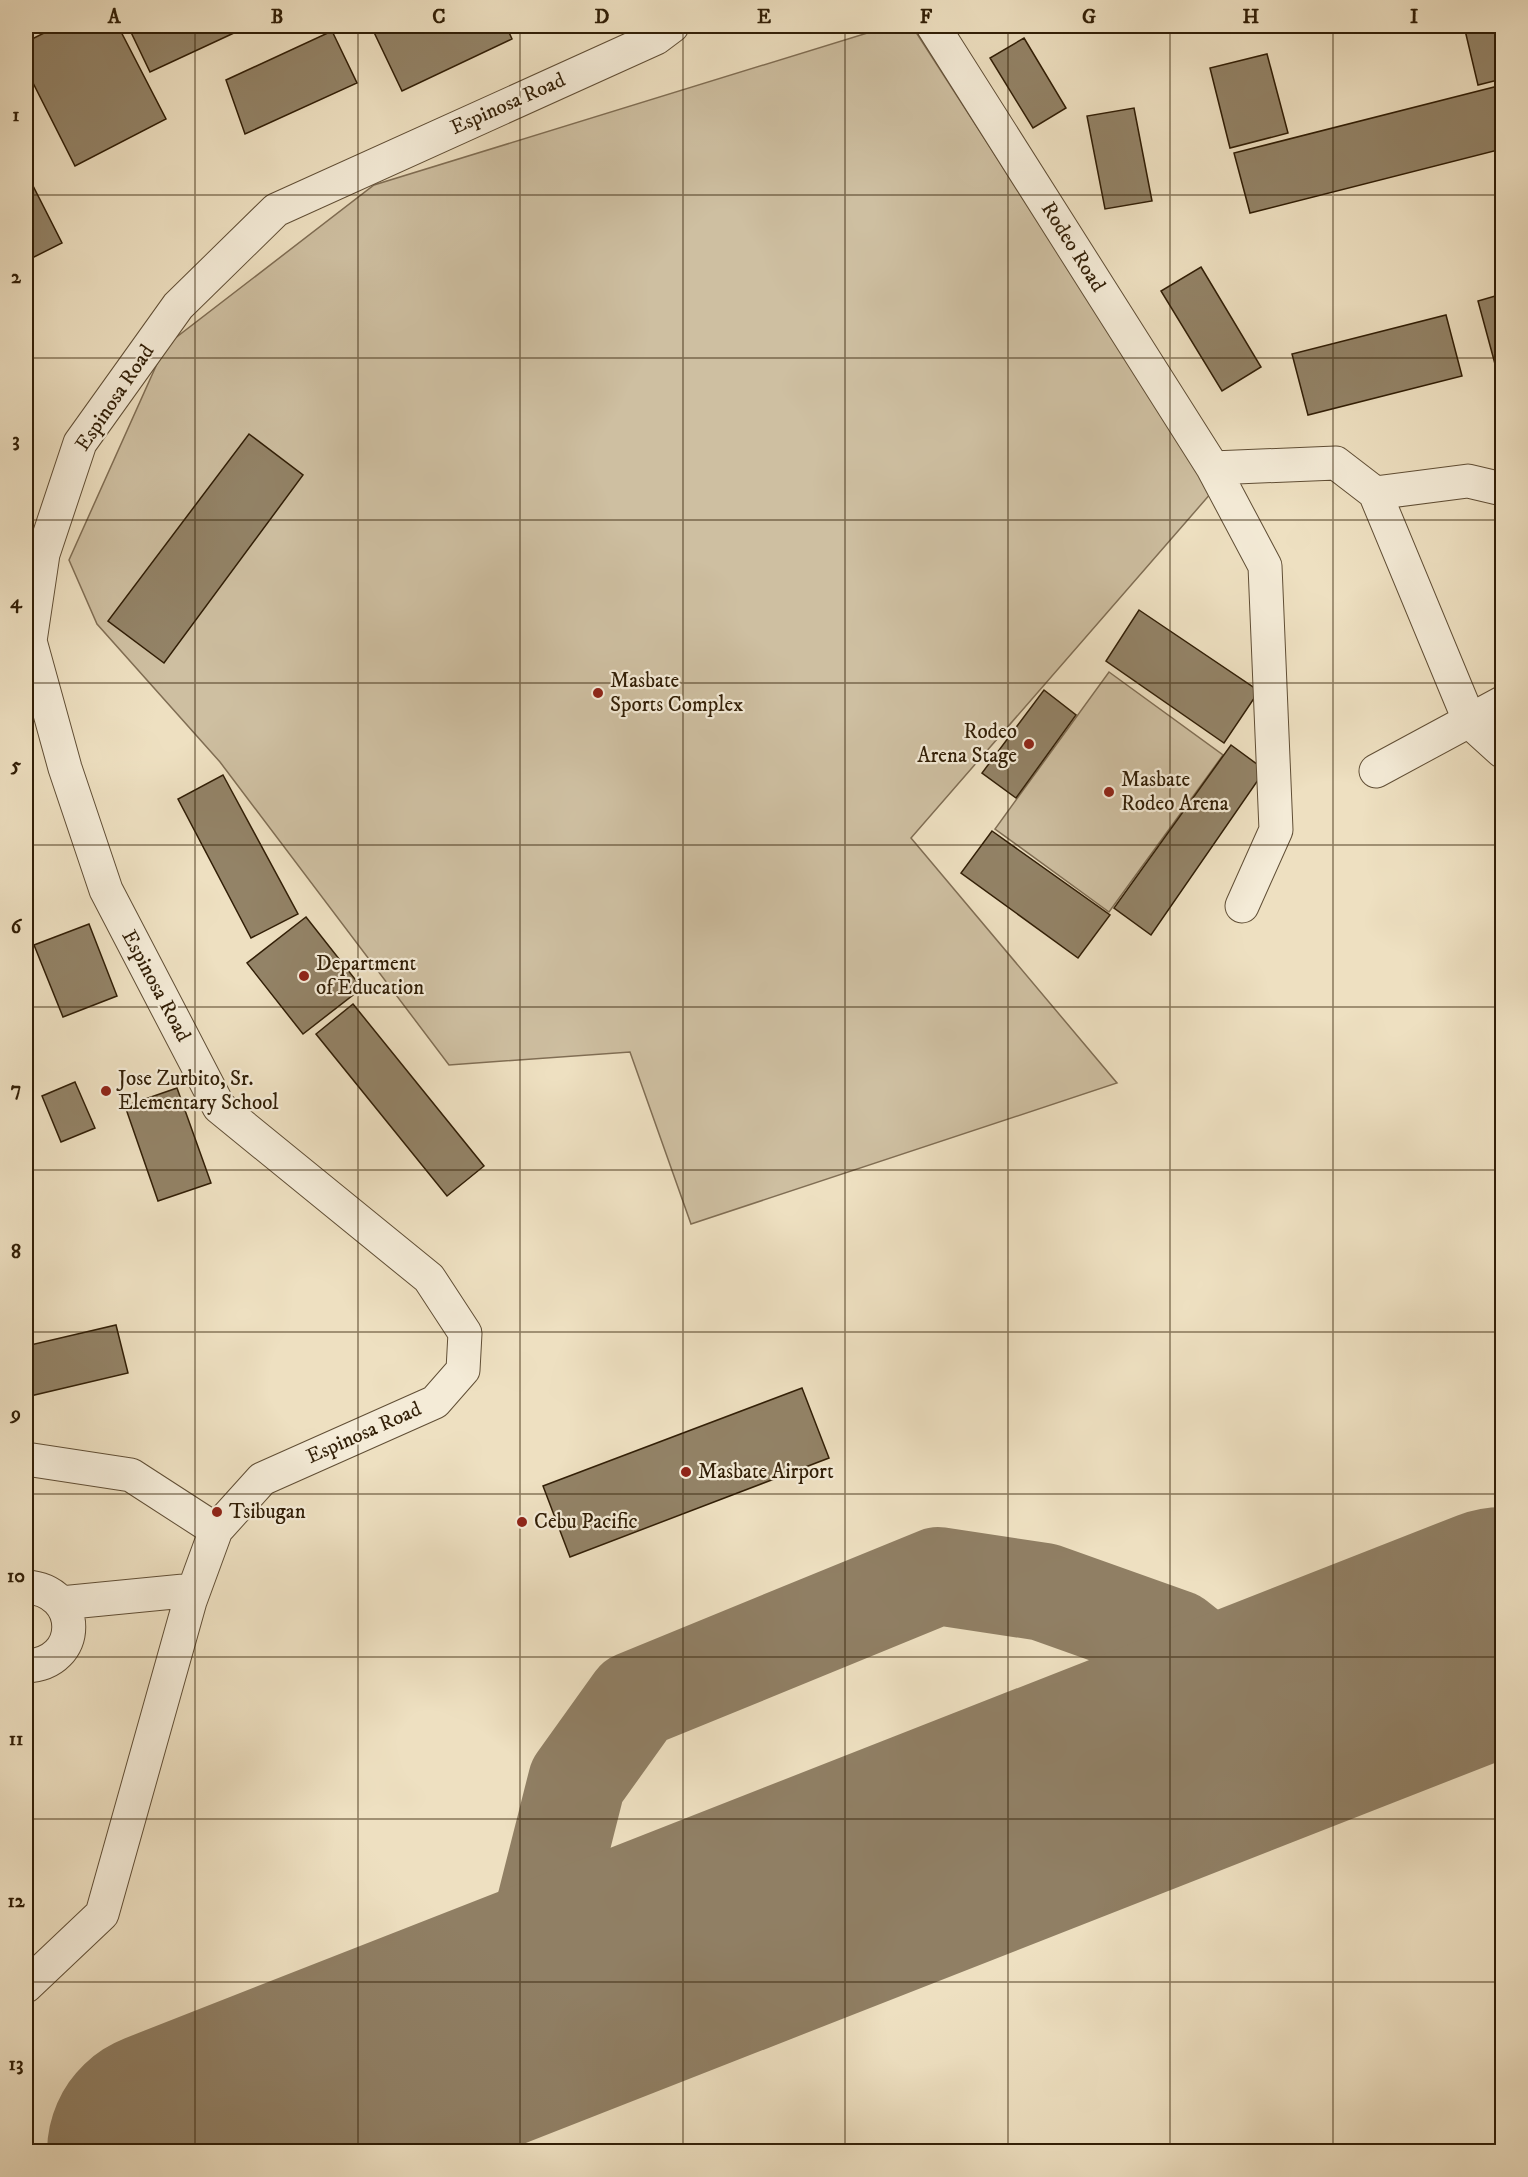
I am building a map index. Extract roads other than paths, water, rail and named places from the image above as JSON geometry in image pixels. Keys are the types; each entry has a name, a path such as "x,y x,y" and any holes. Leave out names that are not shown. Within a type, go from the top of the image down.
{"street":[{"name":"Espinosa Road","path":"26,1986 102,1914 194,1590 216,1530 262,1479 435,1402 463,1370 465,1333 429,1278 219,1107 106,890 65,768 30,641 43,554 80,443 178,306 276,210 656,38 672,26"},
{"name":"Rodeo Road","path":"933,26 1213,468 1265,566 1276,830 1242,906"},
{"path":"1213,468 1336,463 1375,493 1470,722 1503,751"},
{"path":"1375,493 1468,481 1503,489"},
{"path":"1376,771 1503,703"},
{"path":"26,1459 131,1475 216,1530"},
{"path":"26,1587 49,1592 61,1603 68,1617 68,1632 63,1648 53,1659 39,1666 26,1666"},
{"path":"61,1603 194,1590"}],"place":[{"name":"Masbate Sports Complex","path":"598,693"},
{"name":"Rodeo Arena Stage","path":"1029,744"},
{"name":"Masbate Rodeo Arena","path":"1109,792"},
{"name":"Department of Education","path":"304,976"},
{"name":"Jose Zurbito, Sr. Elementary School","path":"106,1091"},
{"name":"Masbate Airport","path":"686,1472"},
{"name":"Tsibugan","path":"217,1512"},
{"name":"Cebu Pacific","path":"522,1522"}]}
